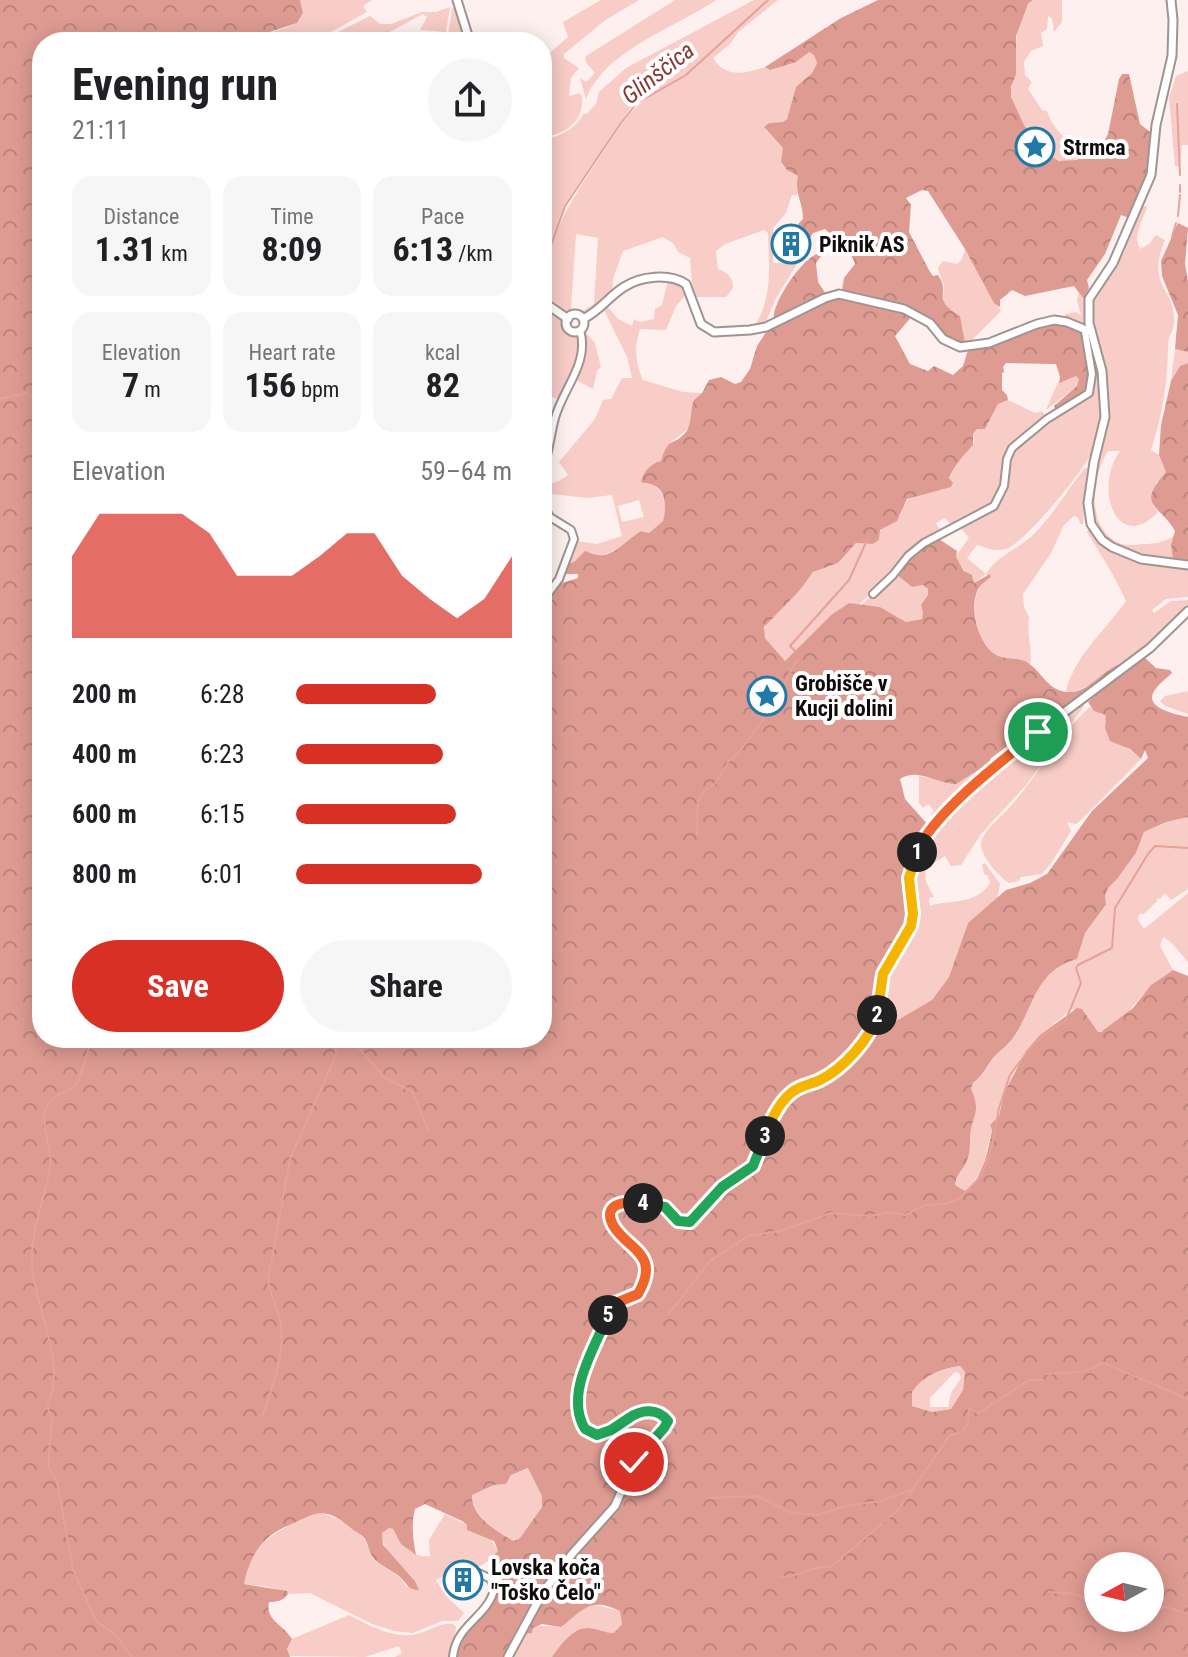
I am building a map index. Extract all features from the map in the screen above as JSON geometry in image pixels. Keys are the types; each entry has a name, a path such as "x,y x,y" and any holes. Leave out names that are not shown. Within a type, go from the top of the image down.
{"street":[{"path":"457,0 467,32"},
{"path":"873,594 924,543 994,506 1004,486 1007,459 1012,448 1042,422 1089,393 1092,374 1088,306 1091,292 1113,263 1148,187 1156,125 1172,56 1171,0"},
{"path":"583,319 603,308 622,288 634,282 665,277 683,281 689,286 701,324 714,332 766,327 839,294 904,309 930,323 943,339 960,347 989,343 1027,327 1054,320 1073,324 1088,332 1102,371 1105,392 1105,417 1088,491 1091,524 1102,540 1121,552 1141,559 1188,565"},
{"path":"552,308 568,319"},
{"path":"576,314 583,319 584,325 580,330 570,330 567,326 568,319 576,314"},
{"path":"552,431 580,362 583,344 580,330"},
{"path":"552,518 574,535 559,579 552,588"},
{"path":"508,1657 543,1592 615,1506 634,1462 668,1421 659,1413 650,1411 633,1415 611,1430 597,1435 591,1434 581,1423 579,1396 587,1362 612,1308 616,1303 638,1294 645,1275 640,1253 614,1228 610,1220 614,1205 621,1202 665,1207 678,1221 690,1222 722,1187 753,1166 776,1110 792,1092 838,1070 875,1022 883,974 911,926 913,914 909,878 912,863 928,832 984,776 1124,669 1188,611"},
{"path":"453,1657 459,1635 486,1607 495,1586 489,1578 464,1566"}],"shaded area":[{"path":"300,0 372,0 363,6 367,12 331,32 272,32 297,23 303,13"},
{"path":"601,0 639,0 604,21 564,54 564,58 579,68 571,78 569,96 579,93 582,105 577,120 566,130 552,135 552,51 568,37 563,22"},
{"path":"675,0 716,0 625,54 595,82 586,99 580,78 586,82 595,73 585,61 586,56"},
{"path":"754,0 778,0 738,32 731,43 713,58 723,69 736,73 765,67 770,70 809,52 817,63 812,73 796,87 787,119 768,123 766,130 783,148 781,163 798,176 797,195 792,195 786,213 773,228 773,263 785,263 785,258 800,259 776,298 765,324 754,327 767,293 768,233 764,230 725,244 716,251 718,269 732,281 733,288 726,297 697,297 692,283 690,258 678,252 674,244 663,237 623,251 613,279 612,295 583,316 565,313 552,304 552,243 561,222 619,128 638,105 655,93 654,88 638,91 652,92 630,109 564,205 552,239 552,137 571,128 586,114 596,104 599,92 626,68","holes":["576,234 598,238 594,304 584,310 571,310"]},
{"path":"1033,0 1062,0 1062,22 1054,32 1052,18 1048,16 1047,29 1041,33 1043,46 1031,51 1024,62 1025,75 1032,82 1028,89 1042,110 1047,111 1065,138 1078,148 1092,153 1074,160 1055,158 1038,144 1013,103 1011,92 1016,70 1017,33 1022,14"},
{"path":"450,7 446,32 420,30 427,17 423,14 390,32 338,32 370,16 380,24 391,24 422,12 436,12"},
{"path":"452,8 456,9 464,32 448,32"},
{"path":"1188,71 1188,145 1182,145 1180,166 1175,166 1169,98 1176,76"},
{"path":"1142,205 1147,207 1138,233 1138,244 1140,249 1156,235 1165,240 1158,268 1173,311 1174,326 1168,343 1164,399 1151,450 1159,455 1166,472 1156,483 1153,506 1158,512 1143,523 1131,526 1121,521 1109,498 1112,466 1120,451 1108,451 1095,487 1096,513 1108,535 1125,545 1156,543 1174,536 1171,545 1173,560 1132,552 1108,540 1095,523 1092,503 1095,480 1107,426 1109,397 1093,325 1093,302 1099,288 1120,260"},
{"path":"965,249 1001,311 972,340 965,343 960,316 943,302 944,288 938,268 943,261 957,264"},
{"path":"668,280 686,287 688,292 676,306 666,330 640,329 636,355 643,380 683,392 702,393 694,400 689,428 671,442 661,462 654,463 645,484 654,485 663,497 663,521 649,533 641,531 616,550 564,565 577,541 597,544 622,536 612,495 588,498 552,494 552,483 568,475 559,462 595,419 603,400 611,399 622,378 632,378 627,357 604,310 608,307 618,319 632,326 634,319 640,322 654,319 655,309 662,305","holes":["639,500 644,517 622,522 618,506"]},
{"path":"1079,292 1084,299 1083,325 1065,318 1065,314 1076,312 1081,316 1077,299"},
{"path":"552,312 565,320 567,330 579,333 580,356 561,399 552,398"},
{"path":"584,331 595,343 601,367 593,389 574,379 584,356"},
{"path":"1175,349 1188,352 1188,363 1180,366 1171,381"},
{"path":"1095,354 1101,400 1095,446 1055,503 1015,544 998,550 977,545 967,558 986,574 974,583 955,557 969,538 960,527 935,542 933,539 995,506 1013,450 1041,425 1090,394 1094,386 1092,355"},
{"path":"1076,376 1079,379 1077,386 1046,410 1058,382"},
{"path":"1008,400 1035,413 1042,411 1046,417 1010,449 1003,483 993,505 951,525 945,518 936,523 941,532 858,605 849,603 831,615 785,661 765,638 763,633 768,620 800,590 813,572 838,563 856,543 873,544 879,540 880,531 901,515 910,498 922,492 943,490 960,457 974,442 973,434 977,429 985,429 998,404"},
{"path":"1088,467 1083,524 1074,516 1064,525 1051,553 1023,594 1029,617 1030,665 999,657 984,643 975,607 976,595 988,579 986,574 996,562 1034,534"},
{"path":"1089,528 1098,540 1120,555 1146,563 1188,569 1188,597 1166,599 1152,610 1154,613 1171,601 1188,600 1188,607 1123,667 1109,670 1090,685 1070,693 1066,691 1076,666 1126,601 1087,532"},
{"path":"896,574 912,587 923,585 928,589 929,595 921,605 924,612 922,619 906,622 880,607 860,606"},
{"path":"1188,691 1188,714 1165,706 1160,701 1165,696"},
{"path":"1083,703 1084,706 1027,784 981,834 961,865 951,866 945,856 925,868 926,882 934,897 929,898 930,906 970,899 984,890 990,883 984,874 982,864 985,863 1000,884 997,900 968,923 949,977 932,1000 896,1021 885,1023 878,1020 884,980 912,929 913,871 933,830 1012,755"},
{"path":"1090,707 1107,715 1105,723 1141,759 1079,822 1067,822 1071,831 1042,874 1021,877 1019,881 1009,883 987,859 982,838 1019,797 1068,730"},
{"path":"1005,751 1010,752 938,818 931,815 934,810 928,804 923,808 919,803 919,776 950,784"},
{"path":"1188,817 1188,889 1171,900 1165,893 1144,914 1139,914 1138,920 1144,929 1188,893 1188,962 1163,937 1160,946 1173,970 1152,985 1113,1025 1098,1032 1089,1020 1072,1009 1049,1028 1020,1059 1004,1093 999,1116 990,1125 992,1130 982,1169 967,1192 955,1185 969,1153 976,1108 971,1087 973,1083 1013,1038 1044,980 1063,965 1077,959 1085,933 1106,906 1108,888 1136,853 1144,832"},
{"path":"960,1366 965,1372 963,1390 951,1409 932,1412 912,1406 912,1392 921,1381","holes":["955,1372 961,1378 951,1393 948,1407 930,1407 930,1398"]},
{"path":"529,1468 542,1496 542,1507 520,1538 514,1541 481,1516 472,1495 494,1485 506,1484 511,1475"},
{"path":"321,1513 351,1526 364,1539 376,1562 406,1586 419,1590 383,1542 382,1533 389,1528 413,1552 430,1556 429,1540 445,1514 467,1525 467,1530 490,1538 498,1551 477,1568 466,1563 460,1567 457,1577 449,1573 436,1580 446,1596 464,1613 458,1621 442,1621 413,1633 372,1624 310,1593 288,1594 269,1587 244,1584 254,1555 265,1542 301,1519"},
{"path":"586,1606 621,1611 622,1624 614,1633 582,1629 567,1638 552,1657 515,1657 513,1649 527,1631 538,1626 561,1627"},
{"path":"349,1615 399,1635 417,1634 439,1625 453,1624 456,1627 452,1657 395,1657 402,1653 399,1646 365,1657 289,1656 287,1649 292,1639"}],"green space":[{"path":"0,0 300,0 303,13 297,23 270,32 32,32 32,1048 552,1048 552,596 559,584 578,578 578,574 564,574 564,565 574,562 585,551 596,555 610,553 641,531 649,533 663,521 665,506 661,491 641,482 648,468 661,461 669,445 686,432 694,400 709,380 721,377 735,384 741,382 769,328 825,301 847,298 913,315 895,336 910,364 928,371 934,366 953,375 963,366 968,350 1055,324 1072,326 1084,336 1089,357 1087,392 1056,410 1054,406 1077,386 1079,379 1076,376 1059,383 1056,364 1006,363 1002,373 1002,390 1008,400 998,404 985,429 977,429 973,434 973,445 949,478 953,483 951,487 907,499 897,521 880,530 879,540 873,544 856,543 838,563 813,572 764,627 765,638 785,661 831,615 849,603 880,607 906,622 922,619 921,605 928,595 928,589 923,585 912,587 896,574 904,562 933,539 935,542 939,539 957,551 956,557 964,571 972,575 974,583 990,574 991,577 977,592 974,611 978,629 992,652 1028,663 1050,685 1067,692 1088,686 1113,667 1120,664 1123,667 1020,743 1018,738 1022,731 1017,729 1016,712 1007,746 990,759 991,762 956,784 921,775 900,779 905,799 929,826 920,837 909,865 910,914 907,927 881,974 872,1023 835,1068 790,1089 776,1105 750,1165 688,1220 682,1220 667,1204 633,1198 612,1202 608,1208 609,1225 639,1256 643,1275 634,1294 616,1299 598,1331 582,1370 577,1390 577,1409 582,1426 594,1439 643,1417 663,1418 664,1424 631,1459 612,1507 541,1591 513,1637 506,1657 455,1657 457,1644 489,1608 506,1571 490,1560 498,1551 494,1541 467,1530 467,1525 462,1521 425,1504 415,1509 413,1532 416,1555 401,1544 393,1529 382,1533 383,1545 415,1581 419,1590 410,1588 376,1561 363,1537 332,1516 311,1515 276,1532 262,1543 249,1566 244,1584 287,1591 282,1600 269,1602 268,1608 272,1618 292,1639 287,1649 290,1657 0,1657","holes":["528,1468 542,1496 542,1507 520,1538 514,1541 480,1516 472,1495 494,1485 506,1484 511,1475"]},
{"path":"878,0 1033,0 1028,4 1016,36 1016,74 1011,97 1024,125 1047,154 1059,161 1076,160 1103,144 1108,134 1119,79 1122,74 1129,74 1140,124 1150,132 1147,166 1129,218 1121,215 1105,254 1087,280 1089,288 1084,299 1074,286 1025,296 1012,290 1000,300 1000,307 994,303 965,249 928,191 922,190 906,198 911,205 909,232 930,272 933,276 938,275 942,282 945,304 960,316 965,343 952,342 918,312 842,290 844,278 855,264 846,249 825,229 813,233 806,245 798,224 803,219 798,176 781,162 783,148 764,127 787,119 796,87 812,73 817,63 809,52 796,62 770,70 765,67 841,18"},
{"path":"1178,223 1188,228 1185,264 1188,281 1188,352 1175,349 1178,315 1162,276 1161,261"},
{"path":"820,253 816,263 818,282 826,294 774,320 777,303 797,271"},
{"path":"1188,363 1188,562 1173,560 1171,545 1175,531 1151,499 1157,483 1166,472 1159,455 1161,425 1171,381 1180,366"},
{"path":"1145,658 1156,668 1170,670 1172,673 1157,687 1152,700 1161,709 1188,717 1188,817 1144,832 1136,853 1108,888 1106,905 1085,933 1077,959 1063,964 1044,980 1013,1038 973,1083 971,1088 976,1109 969,1153 955,1185 967,1192 977,1178 989,1147 990,1125 999,1116 1004,1093 1026,1051 1040,1035 1077,1008 1082,1009 1101,1032 1133,1008 1151,985 1173,970 1188,976 1188,1657 552,1657 577,1631 588,1628 614,1633 622,1624 620,1611 594,1605 561,1627 542,1624 533,1628 532,1633 521,1634 575,1554 618,1509 639,1459 670,1426 671,1418 652,1409 633,1413 595,1432 586,1424 581,1413 582,1388 609,1318 622,1303 641,1294 646,1283 644,1257 637,1245 615,1223 616,1206 633,1204 663,1210 682,1227 690,1227 723,1190 752,1172 781,1107 790,1096 840,1072 869,1038 878,1020 885,1023 896,1021 932,1000 949,977 968,923 1006,890 1047,874 1092,811 1148,758 1145,750 1141,759 1130,749 1110,741 1105,728 1106,715 1094,711 1088,702","holes":["960,1366 965,1372 963,1390 951,1409 932,1412 912,1406 912,1392 927,1377"]}],"waterway":[{"name":"Glinščica","path":"552,242 565,206 637,103 686,75 768,0"},
{"path":"1177,104 1180,175"},
{"path":"1180,185 1180,192"},
{"path":"1178,216 1180,195"},
{"path":"1172,237 1176,223"},
{"path":"0,399 27,393 32,397"},
{"path":"796,652 790,646 849,580 868,538"},
{"path":"697,835 698,801 704,791 715,784 729,761 779,698 798,659"},
{"path":"668,1315 710,1261 748,1236 780,1231 831,1213 871,1216 889,1212 905,1215 925,1205 946,1204 960,1198 982,1175 1010,1075 1030,1048 1046,1033 1065,1022 1081,983 1076,968 1078,965 1112,948 1115,908 1148,854 1155,846 1188,848"},
{"path":"89,1048 76,1084 53,1098 46,1108 44,1125 51,1158 33,1238 32,1262 54,1371 53,1389 47,1405 52,1420 48,1467 57,1481 73,1570 96,1621 115,1634 132,1657"},
{"path":"262,1417 281,1350 280,1320 268,1279 290,1159 336,1055 336,1048"},
{"name":"Glinščica","path":"359,1048 384,1077 413,1092 428,1130"},
{"path":"1046,1374 1081,1372 1104,1363 1188,1399"},
{"path":"779,1577 831,1567 899,1509 950,1435 962,1432 968,1424 969,1409 979,1413 1029,1380 1043,1380"},
{"path":"708,1498 757,1496 792,1513 817,1515 846,1506 880,1501 911,1490"},
{"path":"1049,1592 1084,1597"},
{"path":"1164,1607 1188,1614"}],"place":[{"name":"Strmca","path":"1035,147"},
{"name":"Piknik AS","path":"791,244"},
{"name":"Grobišče v Kucji dolini","path":"767,696"},
{"name":"Lovska koča \"Toško Čelo\"","path":"463,1580"}],"route":[{"path":"634,1462 664,1428 668,1421 665,1417 650,1411 633,1415 611,1430 597,1435 585,1429 579,1413 582,1377 608,1314 616,1303 638,1294 645,1275 640,1253 614,1228 610,1220 611,1210 621,1202 656,1205 665,1207 678,1221 690,1222 722,1187 753,1166 781,1102 803,1085 838,1070 870,1032 879,1008 883,974 911,926 913,914 909,878 920,843 984,776 1038,732"}]}
